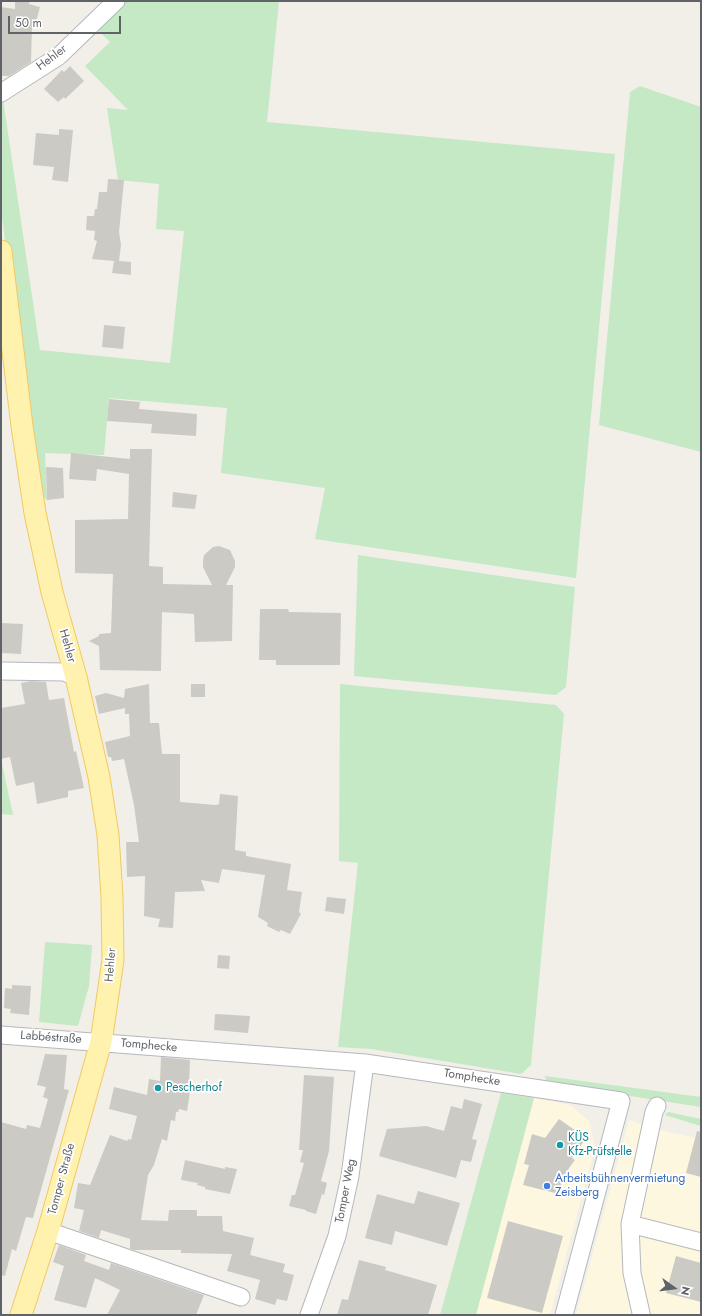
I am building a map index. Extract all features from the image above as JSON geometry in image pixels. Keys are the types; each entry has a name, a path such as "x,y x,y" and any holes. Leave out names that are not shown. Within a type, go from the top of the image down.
{"main road":[{"name":"Hehler","path":"1,251 22,426 35,512 52,592 76,677 99,777 108,835 112,878 113,960 101,1042"},
{"name":"Tomper Straße","path":"21,1315 48,1231 101,1042"}],"street":[{"name":"Hehler","path":"1,93 59,56 116,1"},
{"path":"1,671 64,672 76,677"},
{"name":"Labbéstraße","path":"1,1035 101,1042"},
{"name":"Tomphecke","path":"101,1042 365,1063 621,1101 564,1315"},
{"name":"Tomper Weg","path":"309,1315 337,1236 350,1176 365,1063"},
{"path":"641,1313 632,1274 630,1224 654,1112 657,1106"},
{"path":"630,1224 701,1242"},
{"path":"48,1231 241,1297"}],"shaded area":[{"path":"534,1098 570,1105 589,1121 595,1148 550,1315 476,1315"},
{"path":"629,1120 651,1128 701,1139 701,1315 576,1315"}],"green space":[{"path":"124,1 279,1 267,122 615,154 576,578 315,539 325,488 221,473 227,408 109,398 104,455 45,453 47,500 43,496 30,446 1,208 1,100 3,99 40,350 170,363 184,231 156,229 159,184 118,180 107,108 128,110 85,66 110,42 96,28"},
{"path":"640,86 701,107 701,452 599,425 630,92"},
{"path":"358,555 575,587 566,687 556,695 354,676"},
{"path":"340,684 556,705 564,714 531,1065 521,1074 371,1049 338,1047 358,863 339,861"},
{"path":"1,759 13,815 1,814"},
{"path":"45,942 92,945 89,986 78,1026 39,1022"},
{"path":"545,1076 701,1097 701,1107 547,1083"},
{"path":"501,1093 534,1098 476,1315 440,1315"},
{"path":"668,1112 701,1119 701,1126 665,1115"}],"building":[{"path":"15,1 29,1 29,4 40,7 35,26 32,25 31,62 9,76 1,76 1,7 15,9"},
{"path":"70,66 84,81 65,99 64,97 58,102 44,89 62,70 64,72"},
{"path":"59,129 73,130 68,182 52,180 54,167 33,165 36,133 59,135"},
{"path":"108,179 124,180 119,232 121,245 119,261 131,262 131,275 112,273 114,261 92,259 97,241 94,240 95,231 86,230 87,216 94,216 95,209 97,209 99,192 107,192"},
{"path":"104,325 125,327 123,349 102,347"},
{"path":"109,399 140,402 139,409 197,414 196,436 151,433 152,424 107,421"},
{"path":"130,449 152,449 149,566 163,567 163,584 212,585 203,567 203,561 204,555 213,547 219,546 230,550 235,561 235,567 226,585 233,585 232,641 195,642 194,614 162,612 161,671 100,670 99,646 89,641 99,636 99,634 111,633 113,574 75,573 75,520 128,519 129,474 97,469 96,481 69,479 71,453 130,459"},
{"path":"46,467 63,468 64,498 47,500"},
{"path":"173,492 197,495 195,509 172,507"},
{"path":"260,609 288,609 289,612 341,613 340,665 276,665 276,660 259,660"},
{"path":"1,623 23,624 21,654 1,653"},
{"path":"31,681 46,682 49,700 64,698 74,752 76,751 84,788 68,791 68,797 37,804 34,782 16,786 10,757 1,759 1,708 25,704 21,683"},
{"path":"149,684 150,723 159,723 162,754 180,754 180,802 216,805 219,804 220,794 238,796 235,850 246,852 246,856 291,864 287,890 302,892 299,912 301,914 290,934 281,930 279,932 267,926 268,923 258,917 265,875 222,869 219,883 201,880 205,891 175,892 173,928 158,927 160,919 144,916 145,876 127,877 126,842 139,842 134,805 124,759 112,761 111,757 108,757 105,742 130,736 129,714 125,714 125,708 99,714 95,696 106,693 124,698 125,689"},
{"path":"191,684 205,684 205,697 191,697"},
{"path":"327,897 346,899 344,914 325,911"},
{"path":"218,955 230,956 229,969 217,968"},
{"path":"12,985 31,986 29,1015 10,1013 11,1009 4,1008 5,988 12,989"},
{"path":"215,1014 250,1016 248,1033 214,1030"},
{"path":"45,1054 67,1055 64,1089 69,1090 33,1218 26,1217 16,1251 12,1249 5,1276 1,1275 1,1122 26,1129 27,1125 40,1128 48,1099 43,1097 46,1087 37,1085"},
{"path":"161,1057 190,1060 189,1085 191,1085 187,1111 179,1109 178,1112 176,1112 175,1121 171,1120 167,1141 162,1139 154,1165 148,1175 141,1220 168,1221 169,1210 197,1210 197,1216 222,1216 223,1231 254,1238 250,1255 285,1264 283,1272 294,1275 287,1301 277,1299 275,1305 255,1299 260,1280 227,1271 232,1254 181,1253 181,1250 134,1250 130,1249 130,1239 101,1230 99,1238 79,1231 84,1210 74,1208 78,1183 90,1185 110,1135 127,1141 128,1139 131,1140 137,1116 109,1109 114,1087 147,1095 149,1079 160,1081"},
{"path":"304,1075 334,1077 329,1151 321,1181 327,1183 316,1214 289,1206 292,1195 295,1195 304,1163 300,1162 303,1150 299,1150"},
{"path":"464,1099 482,1104 472,1139 477,1140 471,1162 461,1160 456,1178 379,1156 387,1129 426,1126 444,1131 451,1106 462,1109"},
{"path":"559,1119 586,1138 572,1158 575,1160 564,1175 559,1194 523,1185 529,1165 524,1164 532,1134 545,1138"},
{"path":"697,1131 701,1132 701,1177 686,1173"},
{"path":"185,1160 225,1169 225,1167 237,1169 230,1194 205,1189 205,1187 197,1185 198,1183 181,1180"},
{"path":"418,1191 460,1203 447,1246 395,1231 392,1245 365,1238 377,1194 414,1204"},
{"path":"508,1221 563,1236 542,1313 487,1298"},
{"path":"59,1245 86,1255 84,1261 109,1270 111,1263 204,1295 196,1315 107,1315 120,1290 95,1278 86,1308 54,1300 64,1266 53,1262"},
{"path":"676,1256 701,1263 701,1302 666,1293"},
{"path":"359,1260 386,1267 385,1270 437,1285 428,1315 337,1315 342,1299 348,1300"}],"place":[{"name":"Pescherhof","path":"158,1088"},
{"name":"KÜS Kfz-Prüfstelle","path":"560,1145"},
{"name":"Arbeitsbühnenvermietung Zeisberg","path":"547,1186"}]}
